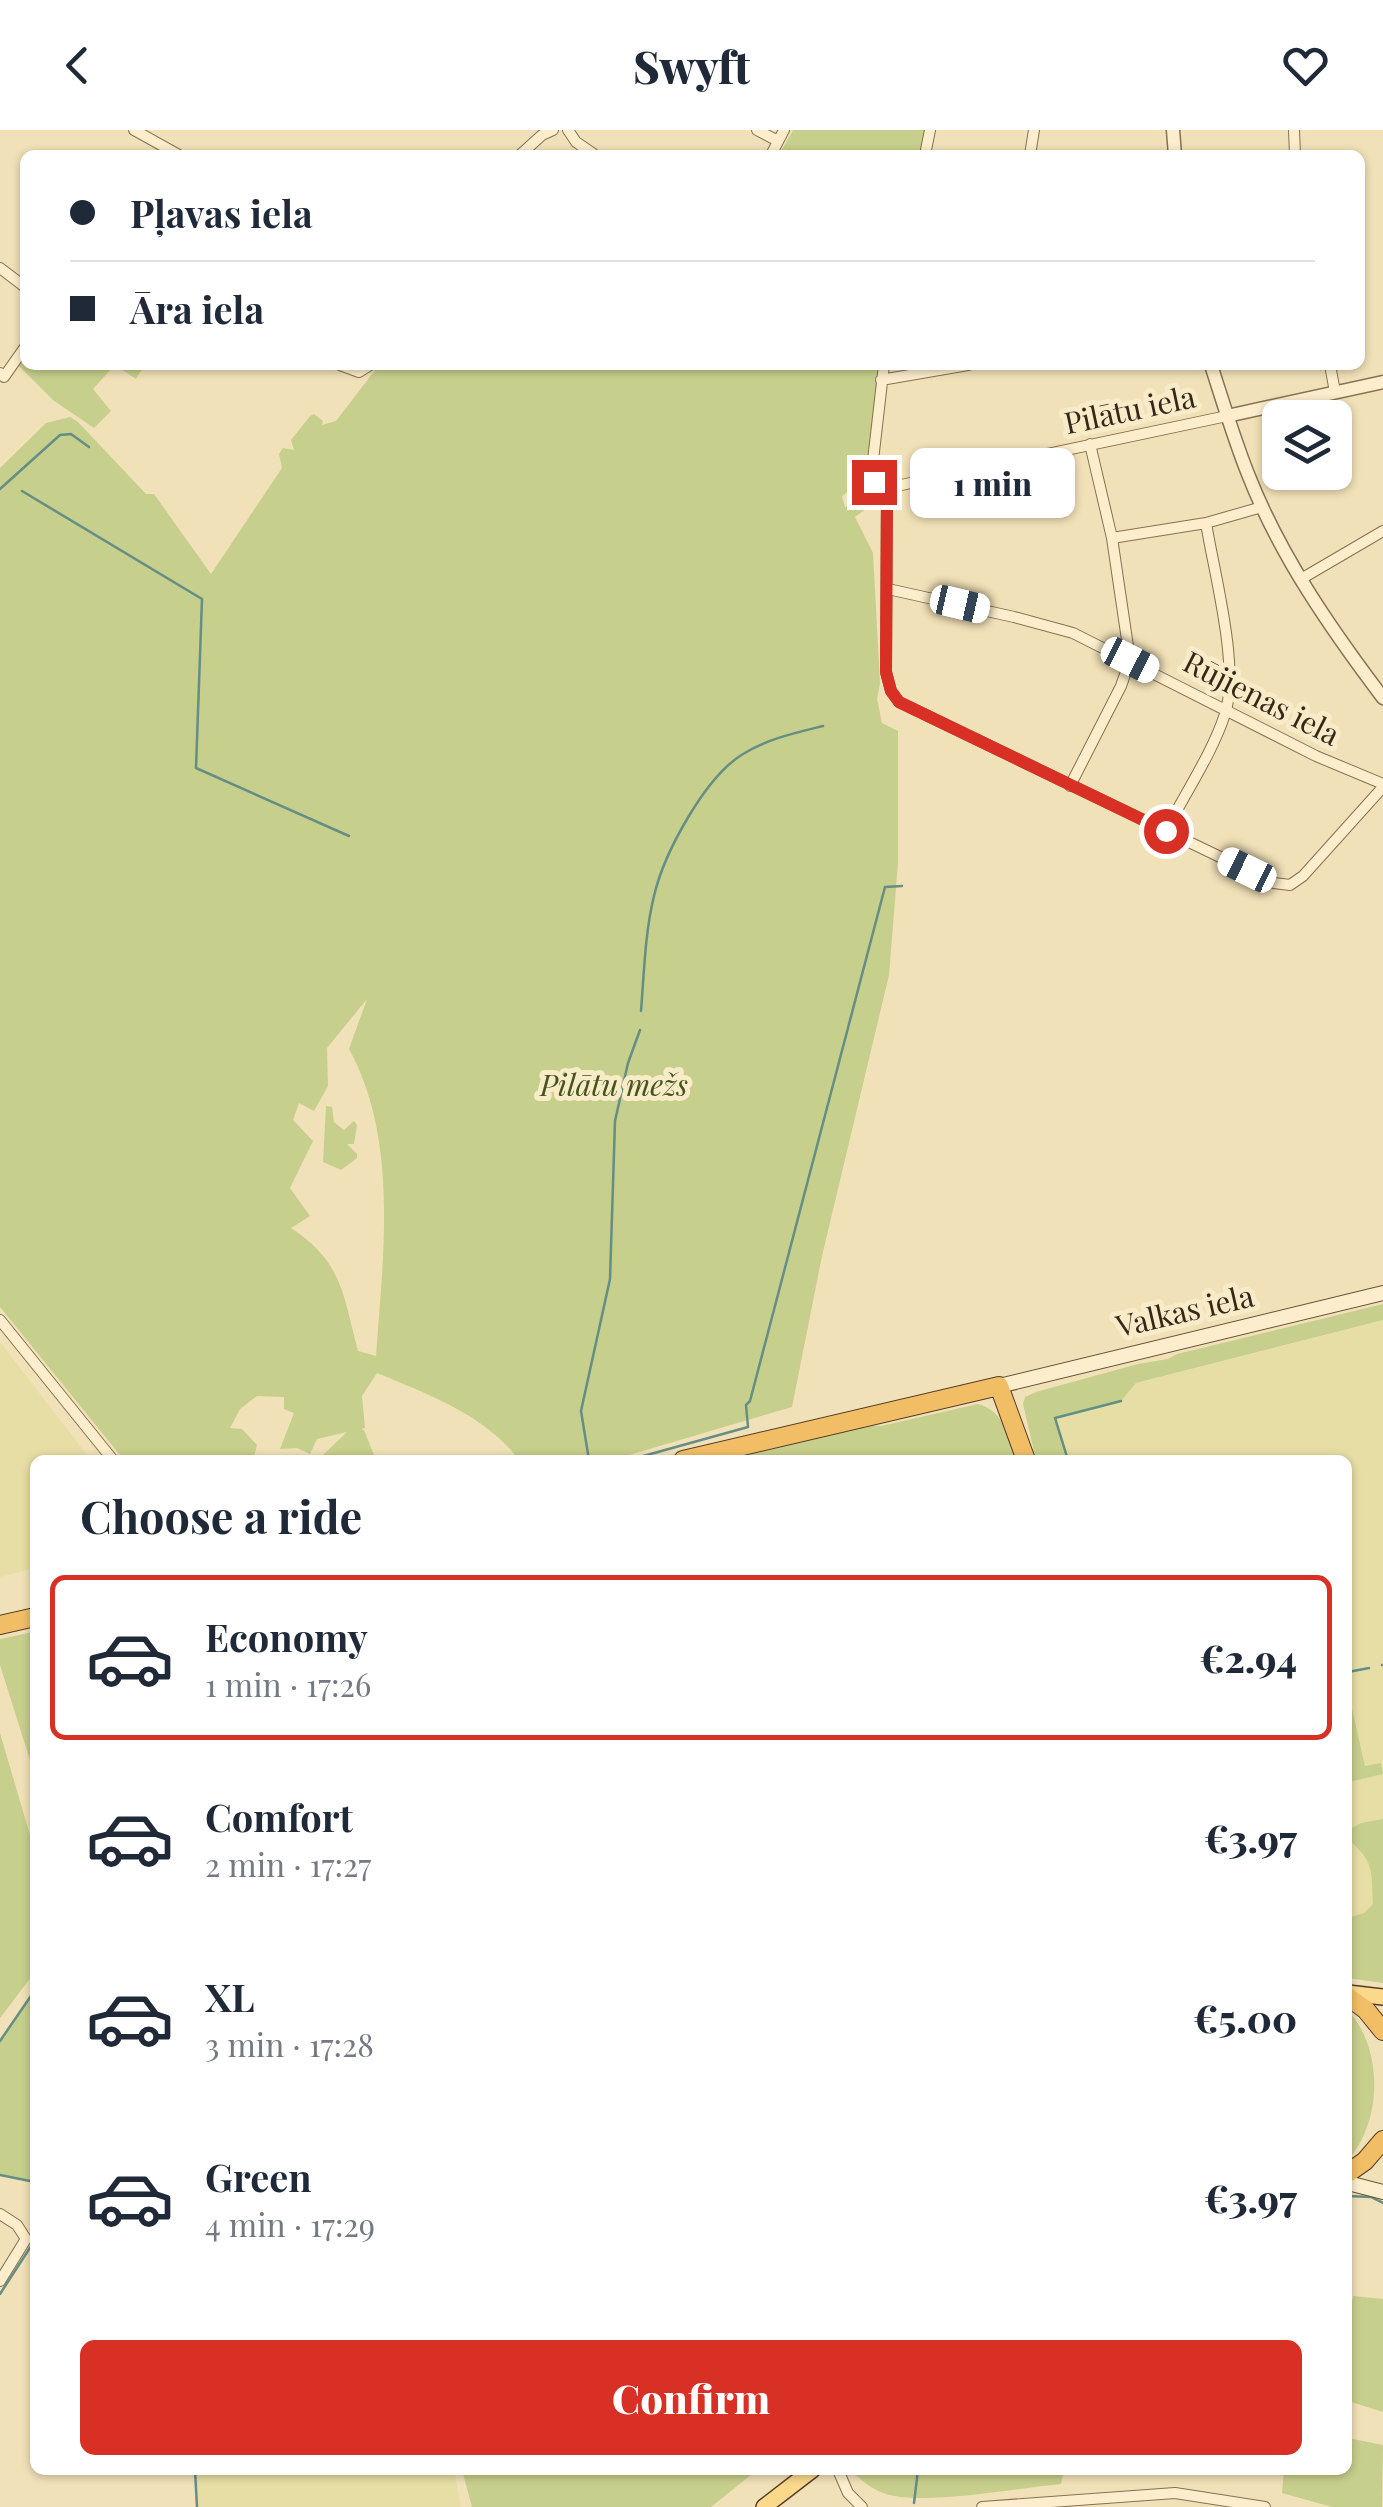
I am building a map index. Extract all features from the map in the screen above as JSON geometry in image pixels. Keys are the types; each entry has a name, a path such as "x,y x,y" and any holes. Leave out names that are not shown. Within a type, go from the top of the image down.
{"highway":[{"path":"704,1455 999,1386 1024,1455"},
{"path":"0,1626 30,1618"},
{"path":"1352,1998 1383,2031"},
{"path":"1352,2170 1365,2162 1383,2140"}],"main road":[{"name":"Valkas iela","path":"999,1386 1383,1293"},
{"path":"1352,1995 1383,1997"},
{"path":"1352,2184 1383,2192"},
{"path":"764,2507 806,2475"}],"street":[{"path":"134,130 166,150"},
{"path":"526,150 553,130"},
{"path":"568,130 588,150"},
{"path":"757,130 778,141"},
{"path":"773,150 784,130"},
{"path":"0,373 4,377 20,355"},
{"path":"883,370 872,470 874,482 887,488 886,672 891,691 909,709 1274,883 1290,885 1313,865 1383,785"},
{"path":"881,380 939,370"},
{"path":"1213,370 1262,507 1301,579 1383,698"},
{"path":"1331,370 1335,392"},
{"name":"Pilātu iela","path":"887,488 1383,382"},
{"path":"1070,786 1121,686 1130,660 1112,538 1090,444"},
{"path":"1112,538 1206,523 1262,507"},
{"path":"1166,831 1226,710 1230,683 1206,523"},
{"path":"1301,579 1383,531"},
{"name":"Rūjienas iela","path":"888,590 1014,616 1073,633 1316,756 1383,785"},
{"path":"0,1320 108,1455"},
{"path":"0,2214 18,2225 26,2239 0,2281"},
{"path":"840,2475 848,2493 862,2507"},
{"path":"982,2507 1098,2503 1175,2493 1265,2507"}],"shaded area":[{"path":"1383,1320 1383,1942 1352,1964 1352,1455 1058,1455 1044,1407"},
{"path":"0,1342 87,1455 30,1455 30,1569 0,1577"},
{"path":"195,2475 455,2475 461,2507 197,2507"}],"green space":[{"path":"793,130 925,130 922,150 782,150"},
{"path":"23,370 110,370 93,389 111,411 94,428 53,400"},
{"path":"122,370 141,370 136,379"},
{"name":"Pilātu mežs","path":"375,370 880,370 864,481 842,496 845,507 872,494 883,507 869,507 855,517 873,553 880,683 877,699 882,723 898,731 898,863 889,975 822,1256 792,1407 629,1455 515,1455 473,1418 377,1373 362,1396 365,1428 361,1429 374,1455 323,1455 347,1432 317,1439 310,1454 297,1448 280,1449 294,1413 284,1409 284,1397 257,1396 240,1409 230,1428 242,1429 257,1445 254,1455 120,1455 0,1307 0,468 46,423 70,417 146,494 154,494 211,574 282,468 279,454 283,448 294,450 291,440 310,416 314,414 323,421 322,425 336,421","holes":["367,999 349,1049 365,1084 375,1121 384,1199 376,1356 358,1351 344,1296 331,1267 291,1228 310,1216 290,1188 313,1141 293,1120 299,1103 314,1111 328,1086 327,1048"]},
{"path":"326,1106 332,1107 334,1122 344,1130 354,1121 357,1125 354,1144 347,1144 357,1158 341,1170 323,1162"},
{"path":"1383,1304 1383,1320 1136,1383 1121,1401 1056,1418 1067,1455 1035,1455 1023,1404 1025,1397 1177,1354"},
{"path":"978,1404 1000,1418 1014,1455 742,1455 867,1425 881,1426"},
{"path":"30,1633 30,1760 0,1665 0,1639"},
{"path":"1352,1709 1365,1766 1381,1763 1383,1774 1352,1781"},
{"path":"0,1733 30,1835 30,1979 0,2018"},
{"path":"1383,1819 1383,1983 1352,1979 1352,1917 1364,1913 1373,1904 1370,1867 1352,1843 1352,1828"},
{"path":"30,1997 30,2181 0,2175 0,2041"},
{"path":"1352,2016 1368,2044 1373,2064 1373,2105 1352,2154"},
{"path":"1353,2296 1383,2299 1383,2412 1352,2402"},
{"path":"1352,2439 1383,2445 1382,2507 1332,2507 1282,2493 1284,2475 1352,2475"},
{"path":"463,2475 751,2475 711,2507 472,2507"},
{"path":"856,2475 1063,2475 1061,2484 923,2498 881,2492"}],"waterway":[{"path":"0,489 60,435 71,434 89,447"},
{"path":"22,491 202,599 196,768 349,836"},
{"path":"641,1011 654,896 688,818 714,780 743,754 771,740 823,726"},
{"path":"647,1455 748,1427 746,1405 885,887 902,886"},
{"path":"588,1455 581,1411 610,1279 615,1121 640,1030"},
{"path":"1066,1455 1055,1418 1121,1401"},
{"path":"1352,1671 1369,1668"},
{"path":"0,2041 30,1997"},
{"path":"0,2175 30,2181"},
{"path":"1352,2196 1371,2197 1383,2203"},
{"path":"0,2294 30,2248"},
{"path":"195,2475 197,2507"},
{"path":"914,2503 917,2475"}],"route":[{"path":"874,482 887,488 886,672 899,702 1166,831"}]}
